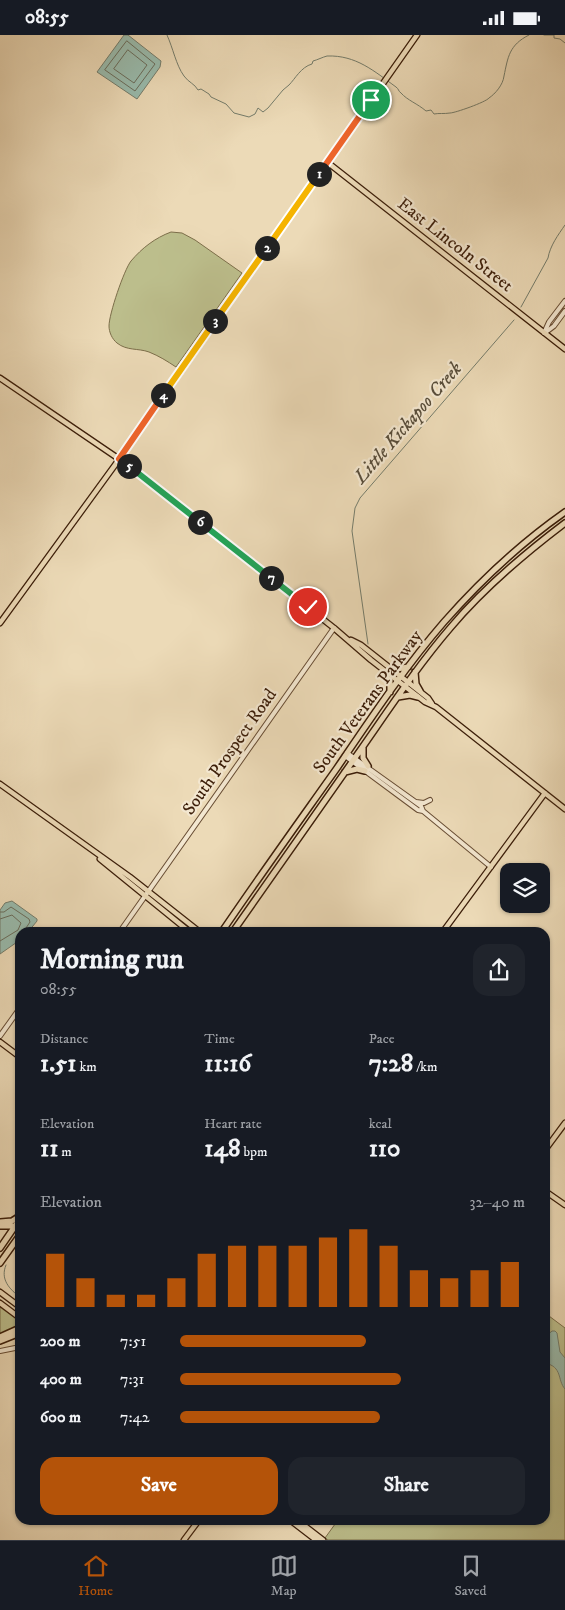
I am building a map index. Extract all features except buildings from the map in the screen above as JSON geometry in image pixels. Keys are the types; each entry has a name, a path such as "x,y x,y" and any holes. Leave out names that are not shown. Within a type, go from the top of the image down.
{"highway":[{"name":"South Veterans Parkway","path":"224,927 408,667 445,621 515,551 565,513"},
{"name":"South Veterans Parkway","path":"236,927 406,684 451,627 478,597 513,565 565,523"},
{"path":"390,692 388,669 408,667"},
{"path":"397,697 419,694 415,672"},
{"path":"344,772 366,769 362,758 363,746"},
{"path":"0,1222 15,1220"},
{"path":"0,1226 15,1227"},
{"path":"0,1248 15,1229"},
{"path":"0,1263 15,1242"},
{"path":"0,1337 15,1331"},
{"path":"0,1341 15,1335"}],"main road":[{"path":"0,623 119,459 417,35"},
{"name":"East Lincoln Street","path":"327,162 565,349"},
{"path":"0,378 119,459 334,628 358,649 388,669 419,694 428,698 432,704 565,809"},
{"path":"0,784 193,927"},
{"path":"446,927 545,793"},
{"path":"147,894 184,927"},
{"path":"0,1042 15,1053"},
{"path":"550,1142 565,1123"},
{"path":"550,1194 565,1205"},
{"path":"0,1291 15,1303"},
{"path":"0,1303 15,1314"},
{"path":"184,1540 195,1525"},
{"path":"296,1525 316,1540"},
{"path":"303,1525 322,1540"}],"street":[{"path":"544,333 549,322 565,301"},
{"path":"544,333 554,325 565,311"},
{"name":"South Prospect Road","path":"123,927 334,628"},
{"path":"346,754 420,806 423,811 491,867"},
{"path":"366,769 406,802 423,811"},
{"path":"400,792 406,802"},
{"path":"414,802 423,803 430,800"},
{"path":"0,1036 15,1015"},
{"path":"0,1351 15,1348"}],"green space":[{"path":"171,232 182,233 195,240 242,273 176,367 149,352 121,346 112,337 109,326 117,292 131,261 149,244"},
{"path":"0,1305 15,1316 15,1328 0,1334"},
{"path":"550,1317 565,1328 565,1540 328,1540 325,1538 334,1525 550,1525"}],"water":[{"path":"124,35 128,35 161,61 160,67 137,99 97,72"},
{"path":"12,901 37,919 37,921 32,927 15,927 15,944 0,954 0,910 5,903"},
{"path":"555,1331 557,1333 560,1352 565,1358 565,1389 555,1367 550,1365 550,1333"}],"waterway":[{"name":"Little Kickapoo Creek","path":"167,35 181,72 186,78 198,90 201,89 211,97 226,104 234,113 249,117 255,114 258,108 263,112 268,108 301,70 312,64 313,61 327,56 347,58 364,65 380,75 396,87 406,98 426,111 431,110 434,114 458,111 487,100 496,92 503,79 510,52 517,43 529,35"},
{"name":"Little Kickapoo Creek","path":"544,35 554,35 554,38 560,39 565,43"},
{"name":"Little Kickapoo Creek","path":"521,307 565,225"},
{"name":"Little Kickapoo Creek","path":"368,644 352,531 355,508 360,498 514,320"},
{"path":"6,1265 4,1270 5,1279 15,1293"}],"route":[{"path":"308,607 119,459 371,100"}]}
